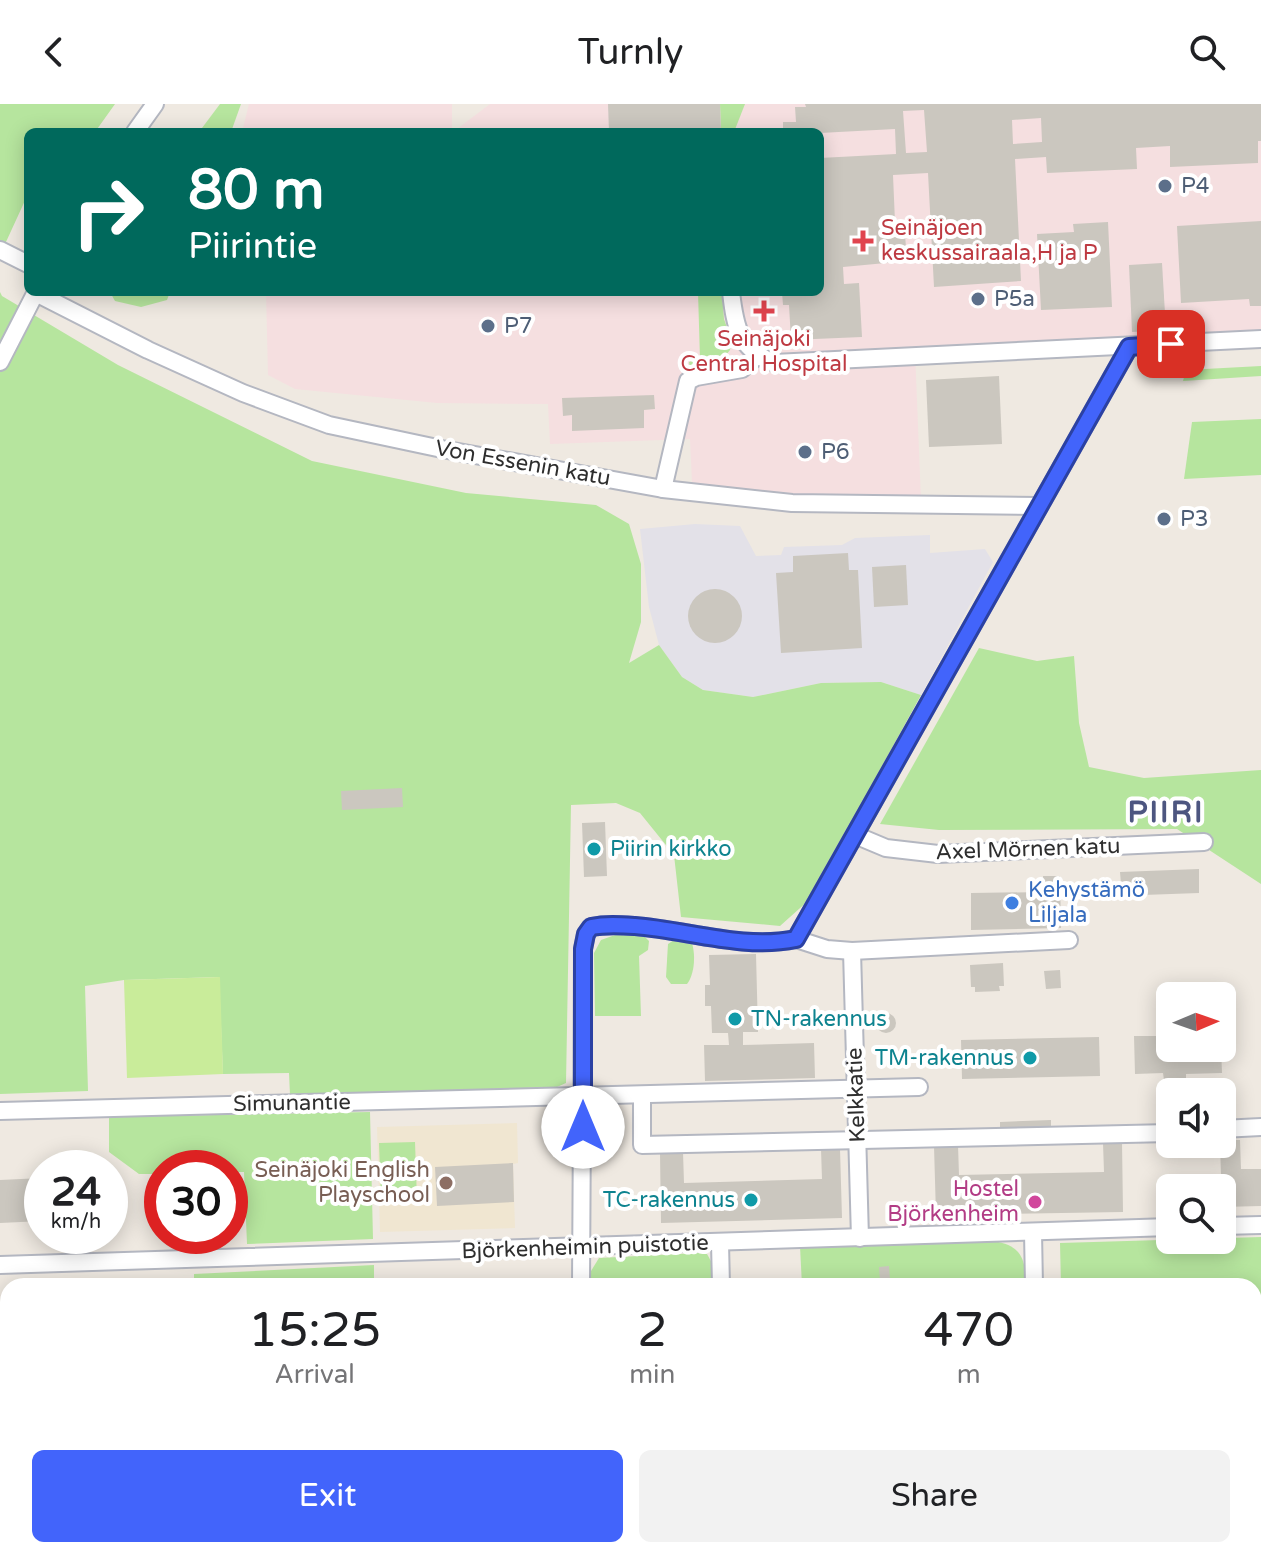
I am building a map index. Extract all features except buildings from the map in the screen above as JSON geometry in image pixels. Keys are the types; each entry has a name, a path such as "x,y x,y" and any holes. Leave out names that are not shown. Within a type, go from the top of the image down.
{"street":[{"path":"138,128 155,104"},
{"path":"0,250 24,262"},
{"path":"0,362 34,296"},
{"name":"Von Essenin katu","path":"42,296 148,350 243,393 329,425 442,449 663,489 792,503 1039,506"},
{"path":"731,296 734,318 742,338 757,356 774,363 1261,339"},
{"path":"796,939 1129,347"},
{"path":"663,489 688,381 742,369 757,356"},
{"name":"Axel Mörnen katu","path":"855,835 886,848 938,854 1204,842"},
{"path":"581,1278 583,949 591,927 615,925 650,928 723,939 783,942 796,939 827,949 852,951 1069,940"},
{"name":"Kelkkatie","path":"852,951 860,1238"},
{"name":"Simunantie","path":"0,1111 919,1087"},
{"path":"642,1095 642,1145 1156,1133"},
{"path":"1236,1128 1261,1127"},
{"path":"1236,1226 1261,1225"},
{"name":"Björkenheimin puistotie","path":"0,1265 1156,1228"},
{"path":"1033,1232 1034,1278"},
{"path":"720,1243 721,1278"}],"shaded area":[{"path":"249,104 452,104 452,128 243,128"},
{"name":"Seinäjoki Central Hospital","path":"490,104 1261,104 1261,330 915,351 921,500 801,496 692,483 690,439 550,444 548,404 437,403 295,389 268,375 266,296 824,296 824,128 458,128"},
{"path":"695,524 740,526 756,556 781,555 784,547 842,545 855,538 930,535 930,553 985,549 993,562 921,695 881,682 821,683 753,697 703,690 682,677 659,645 649,607 640,529"},
{"name":"Seinäjoki English Playschool","path":"517,1123 518,1163 513,1164 515,1228 380,1232 377,1127"}],"green space":[{"path":"0,104 115,104 98,128 24,128 24,203 0,255"},
{"path":"220,104 241,104 232,128 202,128"},
{"path":"720,104 745,104 736,128 721,128"},
{"path":"0,292 118,365 312,461 466,493 596,505 629,524 641,564 641,622 629,663 659,645 682,677 703,690 753,697 821,683 881,682 921,695 809,900 780,926 681,917 674,855 640,813 616,803 571,805 566,1083 557,1087 290,1095 289,1073 223,1074 219,977 124,980 85,986 88,1091 0,1094"},
{"path":"112,296 168,296 167,300 141,307 115,301"},
{"path":"698,296 722,296 724,319 732,342 730,350 721,361 690,368 689,362 700,359"},
{"path":"1261,366 1261,376 1183,381 1186,370"},
{"path":"1261,419 1261,475 1184,479 1192,422"},
{"path":"979,648 1037,661 1074,656 1079,723 1089,767 1144,778 1261,770 1261,884 1177,829 939,830 880,824"},
{"path":"615,935 643,935 649,941 648,950 639,956 641,1016 595,1016 594,953 601,940"},
{"path":"674,940 691,941 693,946 693,969 687,984 671,984 666,977 668,944"},
{"path":"220,977 223,1074 127,1078 124,980"},
{"path":"370,1112 373,1239 248,1244 248,1150 144,1150 144,1174 139,1174 128,1166 128,1150 109,1150 109,1117"},
{"path":"415,1142 417,1200 381,1201 379,1143"},
{"path":"1261,1237 1261,1278 1061,1278 1060,1243 1156,1240 1156,1254 1236,1254 1236,1238"},
{"path":"993,1241 1016,1250 1023,1261 1026,1278 802,1278 800,1246"},
{"path":"707,1254 712,1263 713,1278 590,1278 599,1258"},
{"path":"374,1265 374,1278 194,1278 194,1274"}],"place":[{"name":"P4","path":"1165,186"},
{"name":"Seinäjoen keskussairaala,H ja P","path":"863,241"},
{"name":"P5a","path":"978,299"},
{"name":"Seinäjoki Central Hospital","path":"764,311"},
{"name":"P7","path":"488,326"},
{"name":"P6","path":"805,452"},
{"name":"P3","path":"1164,519"},
{"name":"Piirin kirkko","path":"594,849"},
{"name":"Kehystämö Liljala","path":"1012,903"},
{"name":"TN-rakennus","path":"735,1019"},
{"name":"TM-rakennus","path":"1030,1058"},
{"name":"Seinäjoki English Playschool","path":"446,1183"},
{"name":"TC-rakennus","path":"751,1200"},
{"name":"Hostel Björkenheim","path":"1035,1202"}],"district":[{"name":"PIIRI","path":"1166,812"}],"route":[{"path":"583,1127 583,949 591,927 615,925 650,928 723,939 783,942 796,939 1129,347 1171,344"}]}
